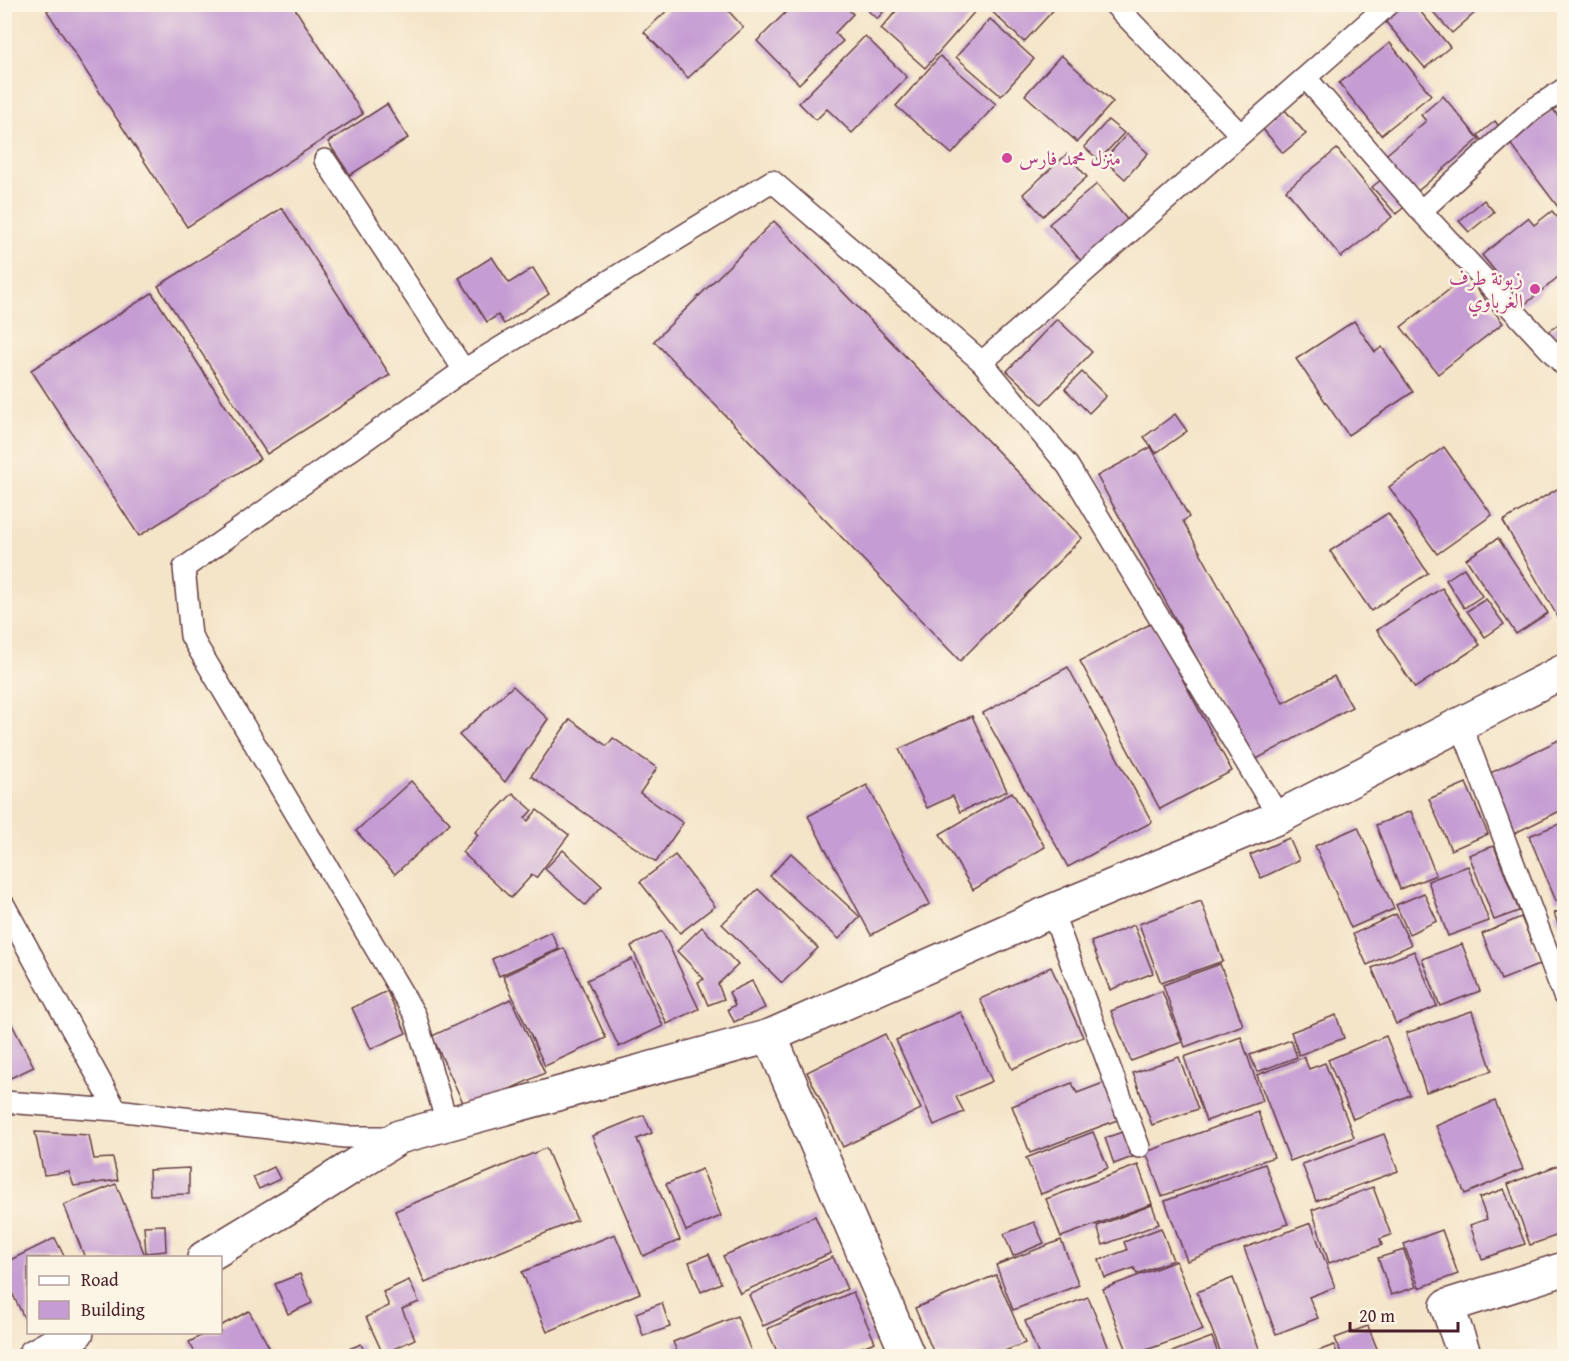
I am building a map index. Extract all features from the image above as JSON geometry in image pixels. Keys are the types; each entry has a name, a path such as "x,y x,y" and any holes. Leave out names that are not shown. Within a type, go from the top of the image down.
{"street":[{"path":"206,1256 296,1203 399,1137 770,1036 1052,911 1279,817 1461,725 1560,681"},
{"path":"770,1036 908,1356"},
{"path":"1465,1356 1446,1306 1564,1269"},
{"path":"34,1356 73,1334"}],"lane":[{"path":"1114,4 1240,134"},
{"path":"982,362 1389,4"},
{"path":"1306,78 1421,211 1564,365"},
{"path":"1421,211 1531,111 1564,89"},
{"path":"325,160 464,370"},
{"path":"447,1123 415,1015 191,636 184,568 464,370 772,181 982,362 1068,466 1279,817"},
{"path":"1461,725 1564,996"},
{"path":"4,905 116,1110"},
{"path":"1052,911 1139,1147"},
{"path":"4,1102 116,1110 345,1137 399,1137"}],"building":[{"path":"57,4 292,4 363,114 187,227 47,11"},
{"path":"674,4 722,4 743,27 688,78 644,32"},
{"path":"794,4 843,4 853,14 835,33 843,41 799,84 757,41"},
{"path":"861,4 890,4 877,19"},
{"path":"902,4 972,4 977,9 925,68 881,29"},
{"path":"984,4 1059,4 1024,42"},
{"path":"1405,4 1414,4 1450,47 1425,68 1385,21"},
{"path":"1426,4 1485,4 1452,33"},
{"path":"990,19 1034,59 1001,96 956,57"},
{"path":"865,36 907,77 852,133 827,109 816,120 799,103"},
{"path":"1390,43 1431,95 1381,135 1339,83"},
{"path":"1061,55 1113,102 1077,142 1025,95"},
{"path":"940,56 996,104 952,154 896,106"},
{"path":"1443,96 1479,139 1412,196 1381,159 1426,121 1421,115"},
{"path":"387,104 408,138 350,175 328,142"},
{"path":"1284,109 1306,134 1283,153 1262,128"},
{"path":"1553,109 1564,125 1564,215 1509,142"},
{"path":"1108,120 1124,133 1099,160 1084,147"},
{"path":"1495,121 1503,132 1486,145 1478,135"},
{"path":"1127,134 1148,153 1125,179 1104,160"},
{"path":"1337,149 1392,217 1341,257 1286,190"},
{"path":"1067,154 1087,177 1043,216 1023,194"},
{"path":"1386,176 1409,203 1396,214 1372,187"},
{"path":"1097,184 1130,223 1083,263 1049,224"},
{"path":"1484,200 1494,212 1469,232 1459,221"},
{"path":"282,208 390,375 267,454 158,286"},
{"path":"1552,211 1564,225 1564,272 1523,306 1482,255 1528,218 1534,225"},
{"path":"774,221 1082,538 960,661 654,341"},
{"path":"492,257 509,283 533,268 549,294 504,324 498,315 487,322 459,278"},
{"path":"1467,276 1503,323 1438,374 1401,327"},
{"path":"152,293 260,459 139,536 31,370"},
{"path":"1057,319 1092,352 1042,404 1007,371"},
{"path":"1564,320 1564,355 1548,332"},
{"path":"1354,321 1375,352 1382,347 1413,392 1348,435 1296,359"},
{"path":"1082,372 1106,396 1089,413 1065,389"},
{"path":"1175,414 1187,431 1156,453 1144,437"},
{"path":"1151,447 1189,517 1183,521 1283,703 1334,676 1352,707 1253,761 1097,476"},
{"path":"1444,447 1492,515 1437,554 1389,487"},
{"path":"1564,485 1564,628 1503,521"},
{"path":"1388,513 1428,573 1371,611 1330,551"},
{"path":"1498,538 1548,613 1516,634 1466,559"},
{"path":"1464,568 1482,596 1464,608 1446,580"},
{"path":"1442,588 1480,645 1415,688 1377,630"},
{"path":"1486,599 1504,624 1485,637 1467,611"},
{"path":"1152,623 1232,771 1160,809 1080,661"},
{"path":"1068,667 1152,822 1068,867 983,713"},
{"path":"513,686 548,719 505,782 459,735"},
{"path":"972,716 1007,791 960,812 953,796 927,808 899,749"},
{"path":"570,719 607,746 613,738 657,768 640,793 683,823 656,862 531,776"},
{"path":"1561,739 1564,745 1564,809 1511,835 1482,777"},
{"path":"411,781 450,823 395,874 356,831"},
{"path":"1466,783 1488,834 1451,850 1429,799"},
{"path":"867,785 930,904 871,935 808,816"},
{"path":"1012,792 1045,847 973,890 940,834"},
{"path":"513,793 532,810 525,818 528,821 537,810 569,835 536,878 532,875 511,898 462,852 478,835 475,832"},
{"path":"1411,811 1436,875 1400,889 1376,825"},
{"path":"1564,822 1564,898 1556,901 1529,836"},
{"path":"1358,827 1394,909 1351,928 1315,846"},
{"path":"1289,838 1299,860 1261,878 1250,855"},
{"path":"1494,846 1519,911 1494,920 1469,855"},
{"path":"563,850 602,886 585,905 545,869"},
{"path":"791,853 860,917 839,939 770,876"},
{"path":"675,855 715,906 680,933 640,882"},
{"path":"1468,866 1489,921 1448,936 1428,881"},
{"path":"758,889 818,948 782,983 722,924"},
{"path":"1424,893 1437,921 1409,934 1396,905"},
{"path":"1201,901 1223,961 1161,983 1139,924"},
{"path":"1564,909 1564,940 1554,913"},
{"path":"1396,914 1411,945 1367,965 1353,934"},
{"path":"1521,917 1541,964 1501,980 1482,934"},
{"path":"1134,925 1153,973 1110,990 1091,942"},
{"path":"702,927 738,965 718,984 724,999 708,1005 698,982 704,979 677,951"},
{"path":"662,931 699,1009 667,1024 631,946"},
{"path":"551,932 559,949 499,976 492,959"},
{"path":"1462,944 1480,991 1440,1006 1422,959"},
{"path":"564,948 606,1038 545,1066 503,976"},
{"path":"1414,951 1437,1006 1396,1024 1372,968"},
{"path":"632,959 663,1026 619,1047 587,980"},
{"path":"1220,964 1243,1025 1185,1047 1163,985"},
{"path":"1051,967 1083,1037 1012,1069 980,999"},
{"path":"752,981 765,1008 734,1022 728,1009 735,1005 729,992"},
{"path":"387,991 406,1033 371,1049 352,1008"},
{"path":"1162,991 1182,1042 1131,1061 1111,1011"},
{"path":"511,999 545,1073 466,1109 432,1036"},
{"path":"4,1009 34,1067 4,1081"},
{"path":"1472,1011 1492,1071 1426,1092 1406,1033"},
{"path":"961,1012 992,1081 956,1097 964,1112 934,1125 896,1040"},
{"path":"1336,1015 1344,1038 1299,1055 1291,1032"},
{"path":"885,1034 921,1109 843,1147 807,1072"},
{"path":"1386,1036 1410,1095 1353,1119 1328,1060"},
{"path":"1241,1037 1263,1101 1206,1121 1184,1057"},
{"path":"1291,1040 1297,1057 1257,1072 1250,1055"},
{"path":"1179,1057 1198,1109 1152,1125 1133,1073"},
{"path":"1304,1057 1309,1069 1325,1063 1354,1137 1290,1161 1257,1075"},
{"path":"1106,1082 1120,1119 1030,1153 1012,1106 1072,1083 1077,1093"},
{"path":"1495,1101 1523,1169 1465,1194 1436,1126"},
{"path":"1258,1112 1274,1157 1162,1196 1146,1152"},
{"path":"644,1115 652,1133 637,1139 680,1240 643,1256 592,1136"},
{"path":"1125,1131 1135,1156 1114,1164 1105,1138"},
{"path":"35,1132 89,1135 94,1159 113,1158 118,1180 74,1186 69,1172 44,1175"},
{"path":"1093,1132 1108,1168 1041,1194 1026,1158"},
{"path":"1384,1134 1398,1171 1316,1201 1302,1164"},
{"path":"546,1148 577,1220 425,1283 395,1211"},
{"path":"1564,1163 1564,1233 1530,1245 1508,1184"},
{"path":"1265,1164 1288,1224 1187,1261 1165,1201"},
{"path":"1138,1165 1152,1204 1061,1237 1046,1199"},
{"path":"274,1167 280,1179 259,1189 253,1177"},
{"path":"189,1168 189,1194 150,1195 149,1170"},
{"path":"702,1169 721,1216 686,1231 666,1184"},
{"path":"116,1184 145,1256 84,1256 64,1205"},
{"path":"1373,1187 1391,1235 1380,1239 1382,1245 1329,1263 1312,1210"},
{"path":"1504,1189 1525,1244 1482,1259 1470,1225 1487,1219 1479,1198"},
{"path":"1152,1205 1159,1224 1103,1245 1097,1226"},
{"path":"815,1216 831,1253 740,1293 723,1256"},
{"path":"1034,1222 1044,1243 1013,1256 1004,1234"},
{"path":"1311,1223 1335,1287 1309,1297 1318,1318 1276,1334 1244,1248"},
{"path":"165,1225 166,1251 146,1253 144,1226"},
{"path":"1161,1228 1173,1260 1137,1274 1134,1268 1105,1278 1099,1260 1127,1250 1124,1242"},
{"path":"1442,1230 1458,1274 1419,1288 1404,1244"},
{"path":"615,1234 640,1293 547,1332 522,1272"},
{"path":"55,1238 64,1256 27,1256 27,1324 4,1276 4,1263"},
{"path":"1061,1240 1079,1285 1013,1310 996,1265"},
{"path":"1404,1250 1416,1287 1391,1295 1378,1258"},
{"path":"709,1254 721,1283 701,1292 689,1262"},
{"path":"833,1257 847,1289 763,1326 749,1295"},
{"path":"1176,1261 1203,1330 1129,1356 1103,1289"},
{"path":"300,1274 312,1303 288,1314 275,1284"},
{"path":"996,1275 1025,1343 992,1356 935,1356 915,1308"},
{"path":"1233,1278 1260,1351 1245,1356 1222,1356 1197,1292"},
{"path":"409,1280 419,1302 402,1309 415,1339 383,1354 366,1317 389,1306 383,1292"},
{"path":"853,1292 875,1342 839,1356 779,1356 767,1329"},
{"path":"1088,1297 1112,1356 1039,1356 1025,1321"},
{"path":"662,1303 670,1327 643,1336 636,1313"},
{"path":"249,1311 274,1356 197,1356 189,1342 204,1334 222,1334 222,1325"},
{"path":"737,1316 753,1356 679,1356 673,1342"},
{"path":"1368,1326 1380,1356 1342,1356 1335,1338"},
{"path":"1212,1337 1219,1356 1161,1356"},
{"path":"361,1344 366,1356 332,1356"},
{"path":"1334,1345 1338,1356 1305,1356"}],"place":[{"name":"منزل محمد فارس","path":"1007,158"},
{"name":"زبونة طرف الغرباوي","path":"1535,289"}]}
